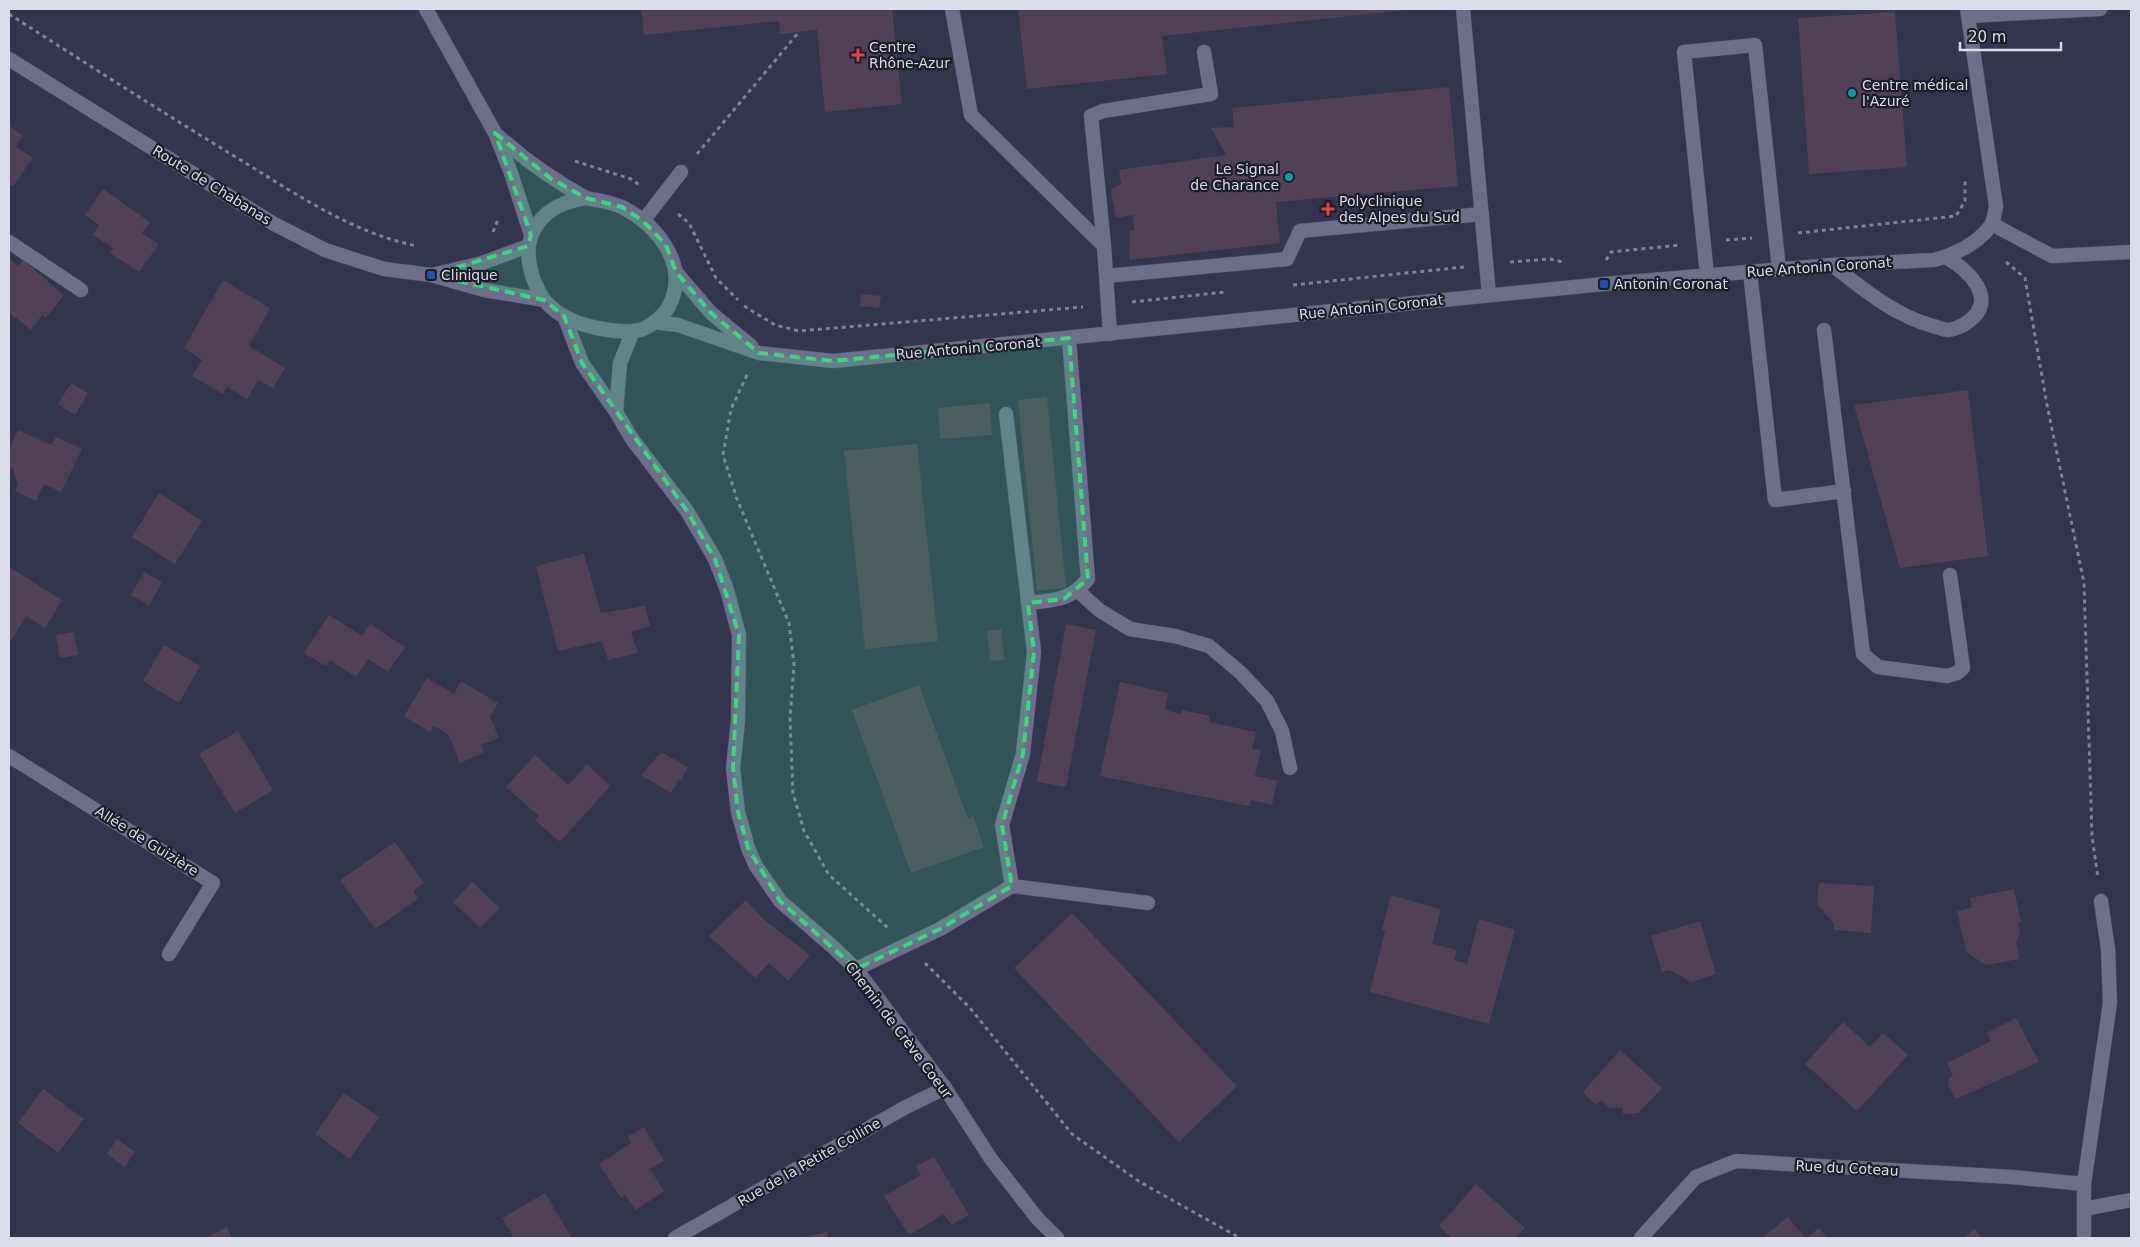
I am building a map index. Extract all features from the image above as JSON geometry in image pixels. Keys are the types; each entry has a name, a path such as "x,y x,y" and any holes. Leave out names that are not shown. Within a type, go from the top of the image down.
{"street":[{"path":"426,9 495,133 511,173 529,240 529,266 535,284 544,300 564,316 587,326 614,331 633,331 644,329 654,322 666,310 672,299 676,272 674,260 666,245 643,221 622,207 586,198 550,178 523,158 495,133"},
{"path":"952,9 971,115 1104,246"},
{"path":"1463,9 1489,295"},
{"path":"1979,239 1992,224 1996,206 1967,13 2100,9"},
{"path":"1708,275 1684,52 1755,45 1779,269"},
{"path":"1110,334 1104,246 1091,116 1103,111 1211,94 1204,52"},
{"name":"Route de Chabanas","path":"9,59 274,224 325,250 384,269 432,275 484,290 544,300"},
{"path":"643,221 681,172"},
{"path":"529,240 536,225 558,206 571,200 586,198"},
{"path":"1106,276 1287,259 1300,231 1482,214"},
{"path":"1992,224 2052,256 2131,252"},
{"name":"Rue Antonin Coronat","path":"654,322 678,325 759,353 832,361 1489,295 1779,269 1934,260 1946,257 1979,239"},
{"name":"Route de Chabanas","path":"432,275 482,263 529,240"},
{"path":"9,242 81,290"},
{"path":"1832,265 1887,305 1920,323 1947,330 1963,326 1974,317 1981,304 1980,290 1972,276 1946,257"},
{"path":"676,272 710,313 759,353"},
{"path":"1750,272 1775,500 1844,490"},
{"name":"Chemin de Crève Coeur","path":"564,316 582,363 632,439 687,510 715,559 727,590 739,635 738,722 733,768 738,812 748,848 756,866 780,901 856,969 945,1088 991,1159 1037,1218 1057,1238"},
{"path":"1824,330 1863,654 1870,662 1878,668 1947,676 1957,673 1963,668 1950,575"},
{"path":"616,412 620,363 633,331"},
{"path":"1028,603 1064,598 1078,590 1088,579 1069,338"},
{"path":"1006,414 1034,652 1023,754 1002,825 1012,886"},
{"path":"1078,590 1099,610 1130,629 1175,636 1209,646 1241,673 1267,701 1282,731 1290,768"},
{"name":"Allée de Guizière","path":"9,756 213,882 169,954"},
{"path":"856,969 940,929 1012,886 1148,902"},
{"path":"2084,1238 2084,1184 2110,1003 2108,949 2102,901"},
{"name":"Rue de la Petite Colline","path":"675,1238 904,1108 945,1088"},
{"name":"Rue du Coteau","path":"1640,1238 1696,1177 1736,1161 2012,1177 2084,1184"},
{"path":"2084,1209 2131,1200"}],"path":[{"path":"9,14 213,144 318,207"},
{"path":"681,172 799,32"},
{"path":"1604,264 1611,252 1956,216 1965,202 1965,176"},
{"path":"1979,239 2025,278 2047,405 2084,583 2092,836 2102,901"},
{"path":"1292,285 1486,264 1550,259 1564,263"},
{"path":"775,325 799,331 1107,305 1233,291"},
{"path":"759,353 731,409 723,454 737,499 789,623 794,664 790,719 793,793 804,831 829,875 906,944 970,1008 1072,1134 1140,1182 1240,1238"}],"highlighted area":[{"path":"495,133 550,178 586,198 622,207 643,221 666,245 676,272 711,313 759,353 833,361 1069,338 1088,579 1064,599 1028,603 1034,652 1023,754 1002,825 1012,886 940,929 856,969 780,901 748,848 738,812 733,768 739,635 715,559 687,511 582,363 564,316 544,300 431,275 528,246 531,235"}],"building":[{"name":"Centre Rhône-Azur","path":"641,9 892,9 902,104 825,112 817,30 780,34 779,21 644,35"},
{"path":"1018,9 1407,10 1162,36 1167,74 1027,89"},
{"name":"Centre médical l'Azuré","path":"1895,12 1907,167 1809,174 1798,18"},
{"name":"Le Signal de Charance","path":"1449,87 1458,186 1276,202 1280,243 1129,260 1130,231 1134,231 1133,215 1116,218 1111,190 1121,184 1119,170 1226,155 1211,128 1234,127 1232,108"},
{"path":"9,125 23,136 16,147 33,158 13,186 9,184"},
{"path":"103,189 150,222 142,233 159,244 139,272 110,253 113,248 93,235 99,225 85,215"},
{"path":"9,258 18,266 23,260 64,295 46,318 42,315 31,330 9,312"},
{"path":"223,280 270,308 249,346 285,368 273,388 258,380 247,399 227,387 223,394 192,376 202,360 184,348"},
{"path":"861,294 881,296 879,308 860,306"},
{"path":"71,383 88,393 75,415 58,404"},
{"path":"1968,390 1988,556 1900,568 1854,405"},
{"path":"1047,397 1066,588 1037,591 1018,400"},
{"path":"990,403 992,435 940,439 938,408"},
{"path":"18,430 51,445 56,437 82,449 61,492 44,484 36,501 15,491 18,484 13,469 9,467 9,451"},
{"path":"917,444 938,641 865,649 844,451"},
{"path":"159,493 202,521 175,564 132,537"},
{"path":"584,554 601,613 645,606 650,626 631,632 638,653 608,660 602,641 558,651 536,566"},
{"path":"9,567 62,600 45,628 26,616 9,644"},
{"path":"144,572 162,582 149,606 131,595"},
{"path":"329,615 362,636 370,624 405,647 388,672 368,659 356,677 330,660 326,666 304,653"},
{"path":"1066,624 1096,630 1066,787 1037,782"},
{"path":"1001,629 1004,660 990,661 987,631"},
{"path":"74,632 78,655 60,658 56,635"},
{"path":"164,645 200,666 179,703 143,681"},
{"path":"427,678 454,694 461,681 498,703 490,717 499,738 481,745 484,753 460,763 449,735 434,726 430,732 404,716"},
{"path":"1120,682 1168,693 1165,710 1181,714 1182,710 1210,716 1209,722 1256,732 1252,749 1261,750 1255,776 1277,781 1272,805 1251,800 1249,806 1100,776"},
{"path":"919,685 968,819 973,816 984,847 911,873 852,710"},
{"path":"238,731 273,790 235,813 199,754"},
{"path":"661,752 688,767 671,793 641,775"},
{"path":"535,755 568,785 587,764 610,786 560,842 535,820 539,816 506,787"},
{"path":"395,842 424,883 413,891 418,899 375,929 340,880"},
{"path":"472,882 500,908 480,928 453,902"},
{"path":"1819,883 1874,886 1871,933 1834,930 1834,924 1817,904"},
{"path":"2014,889 2021,922 2018,923 2020,934 2016,941 2019,959 1986,965 1966,952 1957,911 1972,908 1970,898"},
{"path":"1391,895 1441,909 1432,944 1457,950 1454,960 1467,964 1479,919 1515,930 1489,1024 1370,992 1385,931 1382,930"},
{"path":"746,900 762,918 810,955 788,981 769,963 755,978 709,936"},
{"path":"1072,913 1237,1086 1179,1142 1014,968"},
{"path":"1700,921 1716,974 1692,982 1669,970 1662,972 1651,936"},
{"path":"2016,1018 2039,1062 1956,1099 1948,1085 1949,1079 1953,1075 1947,1063 1991,1041 1987,1033"},
{"path":"1843,1022 1870,1047 1883,1033 1908,1055 1857,1111 1805,1064"},
{"path":"1620,1050 1662,1088 1638,1113 1623,1114 1622,1108 1610,1108 1601,1100 1596,1105 1583,1092"},
{"path":"43,1089 84,1119 58,1153 18,1123"},
{"path":"344,1093 379,1117 350,1159 315,1134"},
{"path":"644,1127 664,1161 650,1169 664,1191 636,1210 625,1195 621,1198 599,1164 631,1143 628,1136"},
{"path":"117,1139 135,1152 125,1167 107,1154"},
{"path":"934,1157 969,1215 951,1225 944,1214 909,1235 884,1196 921,1175 916,1166"},
{"path":"1476,1184 1525,1228 1515,1238 1452,1238 1439,1226"},
{"path":"545,1193 571,1237 514,1238 502,1218"},
{"path":"1788,1217 1805,1238 1762,1238"},
{"path":"227,1227 232,1238 205,1238"},
{"path":"1819,1228 1827,1238 1806,1238"},
{"path":"1975,1229 1982,1238 1963,1238"},
{"path":"827,1232 828,1238 807,1238 807,1236"}],"place":[{"name":"Centre Rhône-Azur","path":"858,55"},
{"name":"Centre médical l'Azuré","path":"1852,93"},
{"name":"Le Signal de Charance","path":"1289,177"},
{"name":"Polyclinique des Alpes du Sud","path":"1328,209"},
{"name":"Clinique","path":"431,275"},
{"name":"Antonin Coronat","path":"1604,284"}]}
